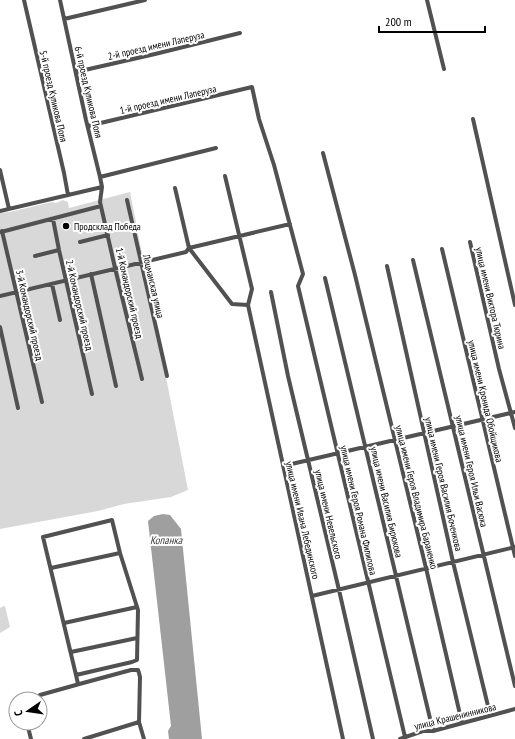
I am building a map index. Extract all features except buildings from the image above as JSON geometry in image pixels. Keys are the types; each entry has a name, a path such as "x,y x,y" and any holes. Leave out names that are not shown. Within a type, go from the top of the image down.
{"street":[{"name":"5-й проезд Куликова Поля","path":"24,0 68,195"},
{"name":"6-й проезд Куликова Поля","path":"60,0 102,187"},
{"path":"64,19 145,0"},
{"path":"427,0 444,69"},
{"name":"2-й проезд имени Лаперуза","path":"76,72 240,33"},
{"name":"1-й проезд имени Лаперуза","path":"88,126 252,87 259,118 274,165 290,224"},
{"path":"473,119 515,305"},
{"path":"100,177 216,148"},
{"name":"улица имени Героя Владимира Бараненко","path":"323,153 355,275 462,723"},
{"path":"0,170 9,209"},
{"path":"175,188 189,248 232,304 248,305 252,288 225,176"},
{"path":"0,211 102,187"},
{"name":"1-й Командорский проезд","path":"102,187 100,202 142,380"},
{"name":"Лоцманская улица","path":"127,200 167,376"},
{"path":"1,232 101,206"},
{"name":"2-й Командорский проезд","path":"53,218 92,394"},
{"path":"0,296 186,252 189,248 290,224"},
{"name":"улица имени Героя Романа Филипова","path":"290,224 303,274 298,286 405,737"},
{"name":"3-й Командорский проезд","path":"1,232 17,292 42,402"},
{"path":"80,242 108,236"},
{"name":"улица имени Виктора Тюрина","path":"470,242 499,369 513,412 515,428"},
{"name":"улица имени Кронида Обойщикова","path":"442,249 515,556"},
{"path":"35,256 59,250"},
{"name":"улица имени Героя Ильи Васюка","path":"413,260 515,686"},
{"name":"улица имени Героя Василия Боченкова","path":"387,266 453,562 488,706"},
{"name":"2-й Командорский проезд","path":"91,274 116,386"},
{"name":"улица имени Василия Бирюкова","path":"326,278 433,731"},
{"path":"52,284 60,320"},
{"name":"улица имени Невельского","path":"271,292 288,376 373,739"},
{"name":"улица имени Ивана Лебединского","path":"248,305 343,739"},
{"path":"0,327 18,408"},
{"path":"283,466 513,412"},
{"path":"76,675 137,660 138,610 112,520 44,537 76,675 76,685"},
{"path":"312,596 514,547"},
{"path":"51,568 120,552"},
{"path":"64,623 137,607"},
{"path":"71,652 137,638"},
{"path":"48,693 131,670 138,670 140,673 139,722 144,739"},
{"name":"улица Крашенинникова","path":"400,739 429,730 433,731 515,709"},
{"path":"84,739 139,722"}],"shaded area":[{"path":"130,192 188,490 171,497 124,504 98,511 0,529 0,213 52,202 56,203 63,200 68,202 69,208"},
{"path":"5,606 10,627 0,633 0,608"}],"water":[{"name":"Копанка","path":"163,514 170,515 181,529 202,739 169,739 168,731 171,726 148,521 154,516"}],"place":[{"name":"Продсклад Победа","path":"66,226"}]}
